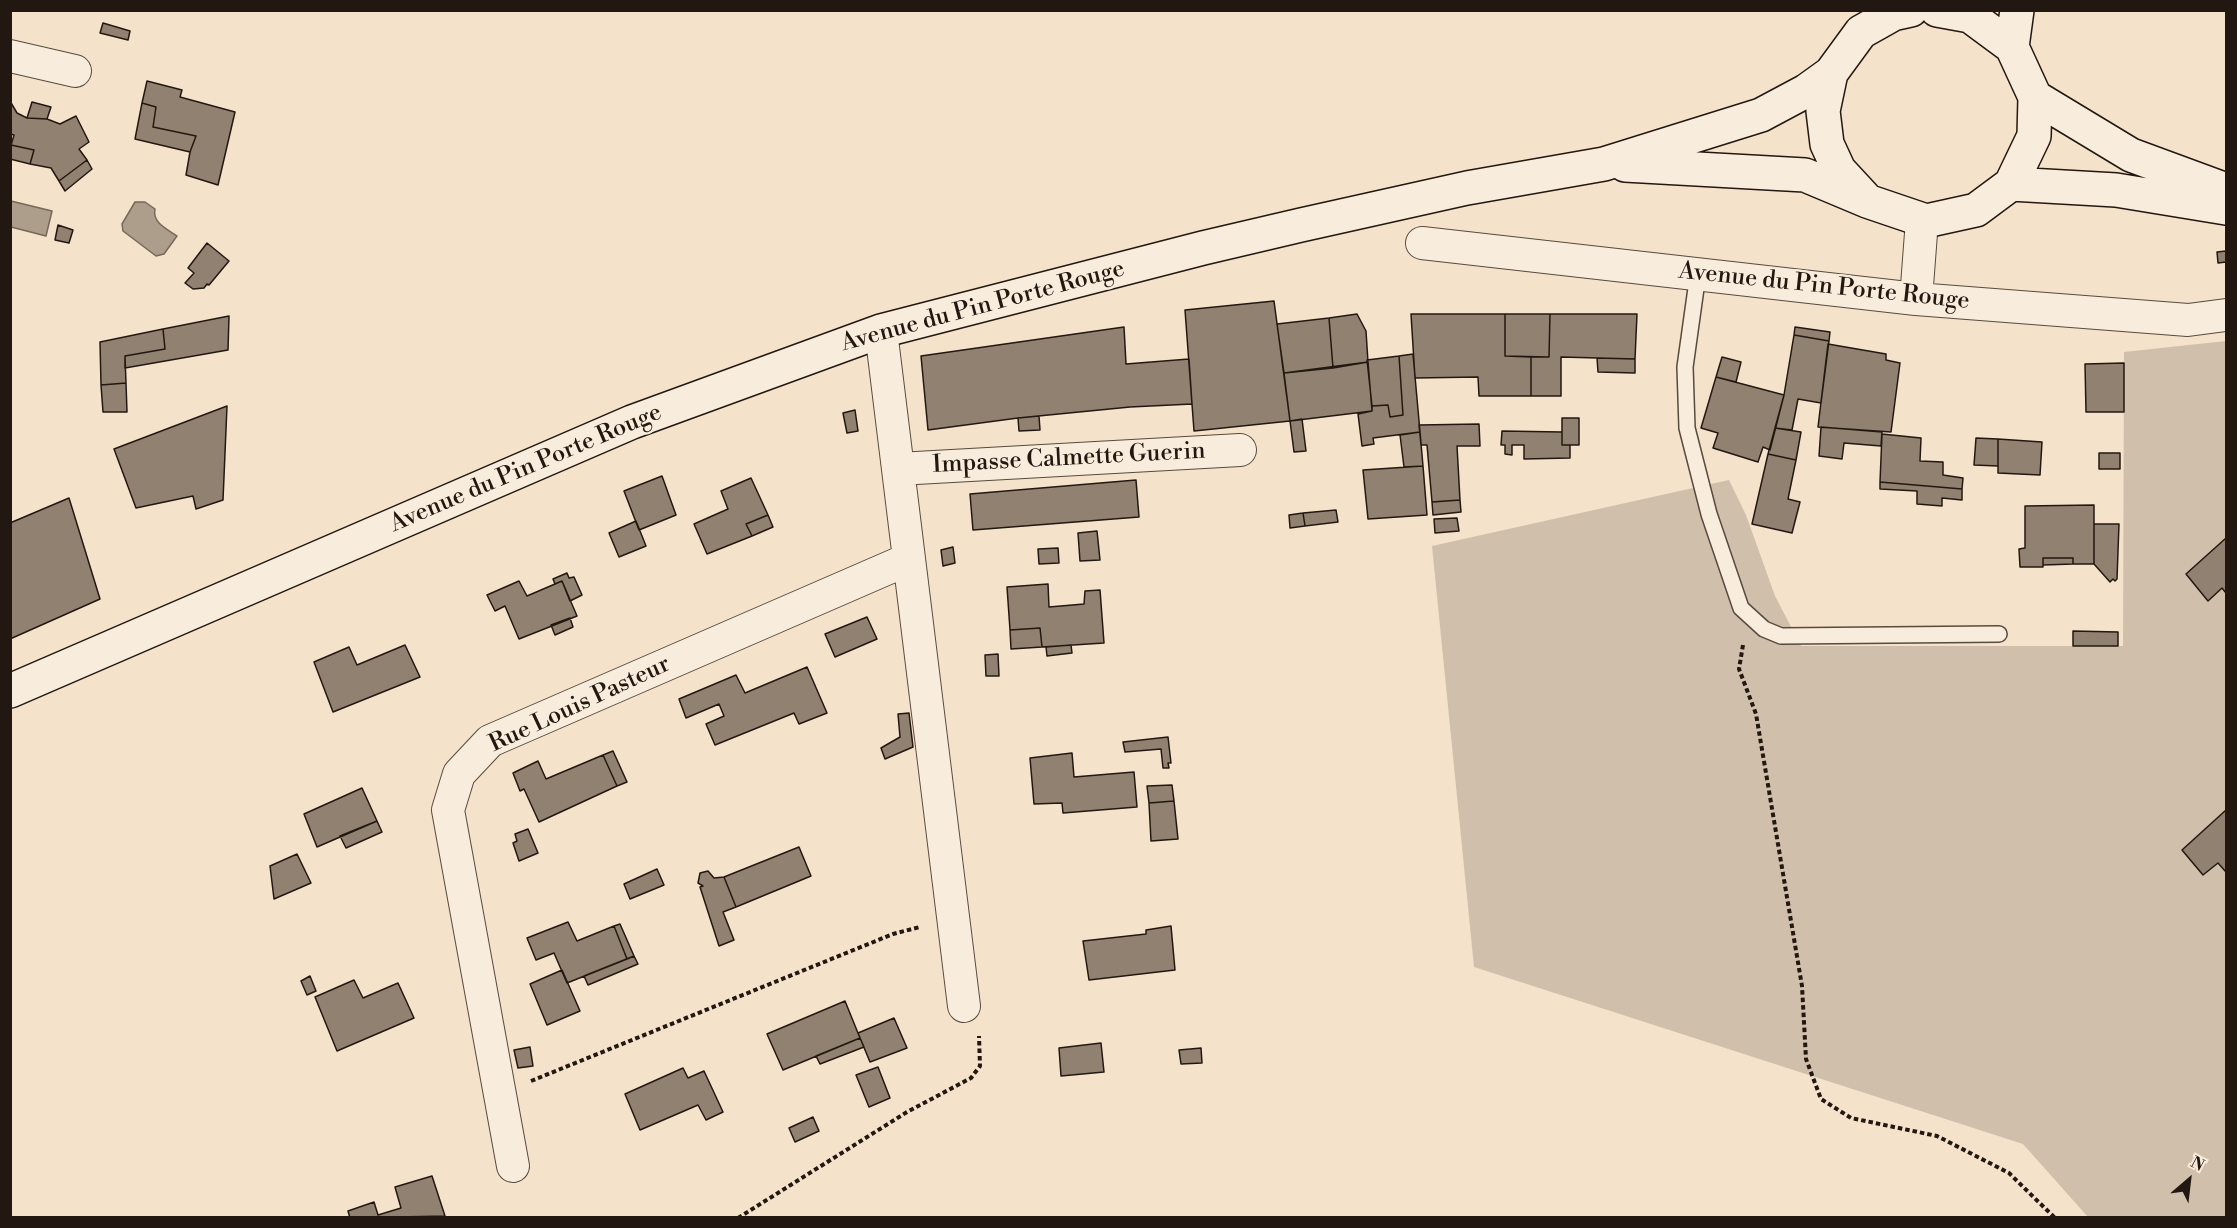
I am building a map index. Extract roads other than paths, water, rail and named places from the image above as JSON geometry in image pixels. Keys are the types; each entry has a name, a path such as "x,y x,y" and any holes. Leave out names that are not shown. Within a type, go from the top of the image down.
{"main road":[{"path":"1867,201 1839,170 1827,144 1822,111 1831,73 1861,32 1893,14 1911,10"},
{"path":"1922,220 1977,210 2011,184 2034,136 2035,97 2012,47 1970,16 1937,10"},
{"path":"2012,47 2017,10"},
{"name":"Avenue du Pin Porte Rouge","path":"10,690 632,422 881,331 1301,225 1467,188 1604,164 1761,115 1806,91 1831,73"},
{"path":"2035,97 2132,155 2226,190"},
{"name":"Avenue du Pin Porte Rouge","path":"1604,164 1805,175 1867,201 1922,220"},
{"path":"2011,184 2116,190 2226,208"}],"street":[{"path":"10,56 75,71"},
{"path":"1916,299 1922,220"},
{"name":"Avenue du Pin Porte Rouge","path":"1422,243 1916,299 2188,320 2226,315"},
{"path":"881,331 964,1006"},
{"name":"Impasse Calmette Guerin","path":"898,469 1240,450"},
{"name":"Rue Louis Pasteur","path":"513,1166 448,810 459,774 490,741 909,559"}],"lane":[{"path":"1698,274 1685,367 1687,428 1709,514 1741,608 1764,629 1781,636 1999,634"}]}
